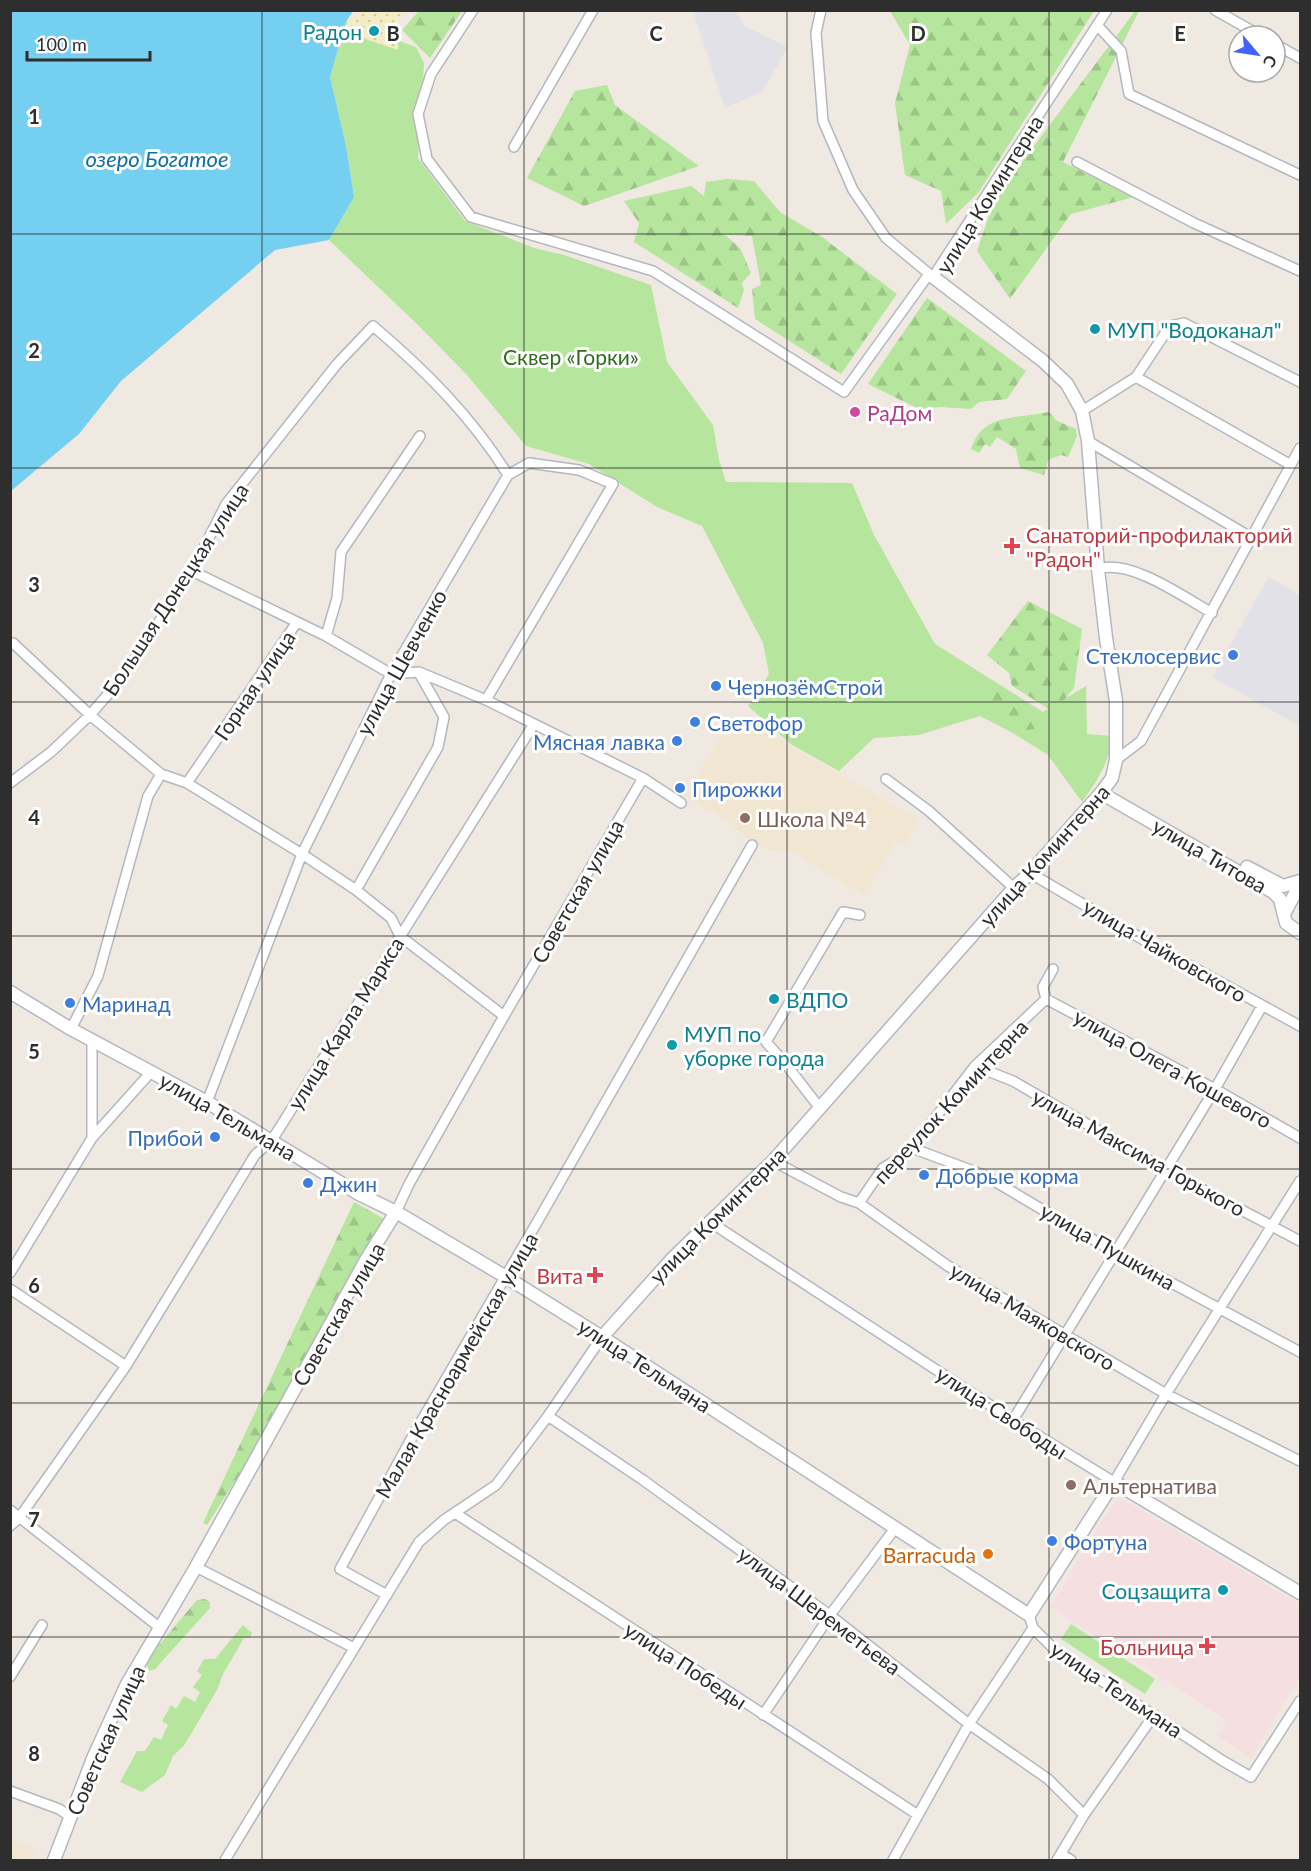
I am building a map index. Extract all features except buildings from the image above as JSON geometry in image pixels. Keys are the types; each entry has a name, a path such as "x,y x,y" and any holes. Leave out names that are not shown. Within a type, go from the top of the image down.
{"street":[{"path":"473,10 431,74 418,114 427,159 471,217 653,271 844,392 931,275 886,238 853,190 823,121 816,33 821,10"},
{"path":"514,147 593,10"},
{"name":"улица Коминтерна","path":"387,1595 419,1542 444,1520 496,1485 548,1416 602,1337 672,1258 773,1161 1112,778 1116,760 1116,701 1106,638 1088,441 1082,411 1067,384 1043,361 931,275 1107,10"},
{"path":"1215,10 1240,24"},
{"path":"1097,25 1121,51 1130,94 1300,175"},
{"path":"1077,162 1194,223 1300,271"},
{"path":"1082,411 1136,377 1170,326 1184,323 1300,382"},
{"name":"Большая Донецкая улица","path":"10,783 51,752 90,715 123,677 192,571 226,504 337,364 373,326 411,358 461,410 508,475"},
{"path":"1136,377 1291,465"},
{"name":"Горная улица","path":"187,783 297,622 326,636 337,598 341,552 420,436"},
{"path":"1088,441 1252,538"},
{"path":"1116,760 1141,741 1300,448"},
{"path":"486,700 613,484 579,470 529,463 508,475"},
{"name":"улица Шевченко","path":"207,1102 302,854 390,674 508,475"},
{"path":"1098,569 1109,566 1132,569 1212,613"},
{"path":"192,571 297,622"},
{"path":"326,636 390,674 419,672 486,700 643,778 681,802"},
{"path":"13,643 90,715 161,774 187,783 356,890 391,918 400,936 504,1016"},
{"path":"356,890 438,747 444,717 419,672"},
{"name":"улица Карла Маркса","path":"10,1526 19,1518 126,1366 255,1155 272,1140 534,724"},
{"path":"71,1029 98,976 148,796 161,774"},
{"name":"Советская улица","path":"54,1860 94,1756 127,1684 196,1567 504,1016 643,778"},
{"path":"886,779 929,811 1014,888"},
{"name":"улица Титова","path":"1103,790 1277,884 1283,886 1300,883"},
{"name":"улица Титова","path":"1103,790 1273,892 1280,899 1288,926 1300,933"},
{"name":"Малая Красноармейская улица","path":"387,1595 340,1569 415,1432 752,845"},
{"name":"улица Чайковского","path":"1030,873 1149,943 1300,1026"},
{"path":"1284,914 1300,883"},
{"path":"819,1107 785,1063 765,1042 843,912 860,915"},
{"path":"1046,999 1043,987 1053,969"},
{"name":"улица Тельмана","path":"10,992 71,1029 207,1102 359,1194 396,1212 602,1337 1029,1615 1033,1628 1055,1650 1251,1777 1300,1701"},
{"name":"переулок Коминтерна","path":"859,1203 883,1168 912,1148 975,1066 1046,999"},
{"name":"улица Олега Кошевого","path":"1046,999 1215,1089 1300,1138"},
{"path":"1013,1420 1215,1089 1262,1006"},
{"path":"92,1039 92,1138"},
{"name":"улица Максима Горького","path":"975,1066 1013,1081 1166,1170 1300,1240"},
{"path":"10,1273 92,1138 151,1072"},
{"name":"улица Пушкина","path":"912,1148 984,1175 1116,1253 1300,1352"},
{"name":"улица Маяковского","path":"773,1161 841,1197 859,1203 948,1266 1166,1394 1300,1461"},
{"path":"1029,1615 1300,1181"},
{"name":"улица Свободы","path":"710,1222 1013,1420 1300,1593"},
{"path":"10,1289 126,1366"},
{"name":"улица Шереметьева","path":"548,1416 643,1480 831,1616 969,1724 1048,1779 1084,1815"},
{"path":"10,1510 159,1627"},
{"name":"улица Победы","path":"455,1513 918,1815"},
{"path":"763,1715 896,1527"},
{"path":"196,1567 354,1648"},
{"path":"225,1860 387,1595"},
{"path":"10,1677 42,1625"},
{"path":"893,1860 969,1724 1033,1628"},
{"path":"1071,1860 1059,1857 1084,1815 1154,1715"},
{"path":"10,1791 59,1809 71,1817"}],"shaded area":[{"path":"705,10 735,11 745,26 788,47 762,92 725,108 694,14"},
{"path":"1269,577 1300,595 1300,726 1212,677"},
{"path":"759,728 920,820 905,845 896,841 864,896 795,853 767,849 734,828 732,823 685,796 720,738"},
{"name":"Больница","path":"1118,1500 1131,1504 1300,1605 1300,1677 1251,1758 1217,1736 1227,1720 1050,1607 1109,1510"},
{"path":"11,1837 36,1851 33,1860 11,1860"}],"green space":[{"path":"419,11 462,11 430,58 402,30"},
{"path":"890,11 1094,11 978,193 946,224 941,191 905,175 895,103 910,45"},
{"path":"1135,11 1139,11 1063,162 1134,197 1071,214 1010,299 977,251 995,198"},
{"name":"Сквер «Горки»","path":"346,22 416,47 424,63 418,158 465,221 534,248 564,255 651,285 667,362 713,425 719,460 726,482 852,483 874,535 935,644 1043,712 1086,686 1087,734 1112,736 1106,763 1082,802 1048,755 980,716 919,735 874,738 839,771 792,745 748,706 769,674 763,643 702,526 657,507 589,464 526,446 467,375 329,240 354,197 346,146 330,77"},
{"path":"607,85 615,105 699,166 584,206 527,178 575,91"},
{"path":"727,179 754,181 780,212 822,237 897,294 841,374 755,319 752,289 761,285 752,236 725,235 740,248 751,273 742,283 744,290 738,308 634,242 639,223 624,201 691,186 704,196 706,182"},
{"path":"927,298 1026,371 1007,399 979,402 971,409 941,407 919,409 868,384"},
{"path":"1049,412 1057,421 1076,429 1077,436 1068,457 1061,455 1048,460 1044,475 1020,468 1016,449 997,437 990,447 985,444 979,453 971,449 976,437 993,423 1002,419"},
{"path":"1028,601 1082,629 1074,688 1054,712 1012,686 1009,673 987,655"},
{"path":"993,689 1041,721 1035,729 1019,731 981,707"},
{"path":"354,1202 386,1220 247,1462 207,1525 203,1523"},
{"path":"205,1599 210,1602 210,1608 155,1669 149,1671 147,1665 153,1652 197,1600"},
{"path":"1071,1624 1155,1679 1145,1694 1061,1639"},
{"path":"243,1625 252,1633 250,1638 244,1638 223,1674 217,1690 185,1744 173,1756 165,1775 142,1792 120,1782 137,1751 145,1751 154,1737 161,1740 168,1725 162,1721 171,1705 176,1709 184,1696 195,1702 200,1692 193,1687 202,1675 197,1671 204,1659 215,1659"}],"sand":[{"name":"Радон","path":"359,10 406,11 397,18 398,50 368,40 344,27"}],"water":[{"name":"озеро Богатое","path":"11,10 353,11 346,22 330,77 346,146 354,197 329,240 275,250 121,381 79,434 11,491"}],"place":[{"name":"Радон","path":"374,31"},
{"name":"МУП \"Водоканал\"","path":"1095,329"},
{"name":"РаДом","path":"855,412"},
{"name":"Санаторий-профилакторий \"Радон\"","path":"1012,546"},
{"name":"Стеклосервис","path":"1233,655"},
{"name":"ЧернозёмСтрой","path":"716,686"},
{"name":"Светофор","path":"695,722"},
{"name":"Мясная лавка","path":"677,741"},
{"name":"Пирожки","path":"680,788"},
{"name":"Школа №4","path":"745,818"},
{"name":"ВДПО","path":"774,999"},
{"name":"Маринад","path":"70,1003"},
{"name":"МУП по уборке города","path":"672,1045"},
{"name":"Прибой","path":"215,1137"},
{"name":"Добрые корма","path":"924,1175"},
{"name":"Джин","path":"308,1183"},
{"name":"Вита","path":"595,1275"},
{"name":"Альтернатива","path":"1071,1485"},
{"name":"Фортуна","path":"1052,1541"},
{"name":"Barracuda","path":"988,1554"},
{"name":"Соцзащита","path":"1223,1590"},
{"name":"Больница","path":"1207,1646"}]}
